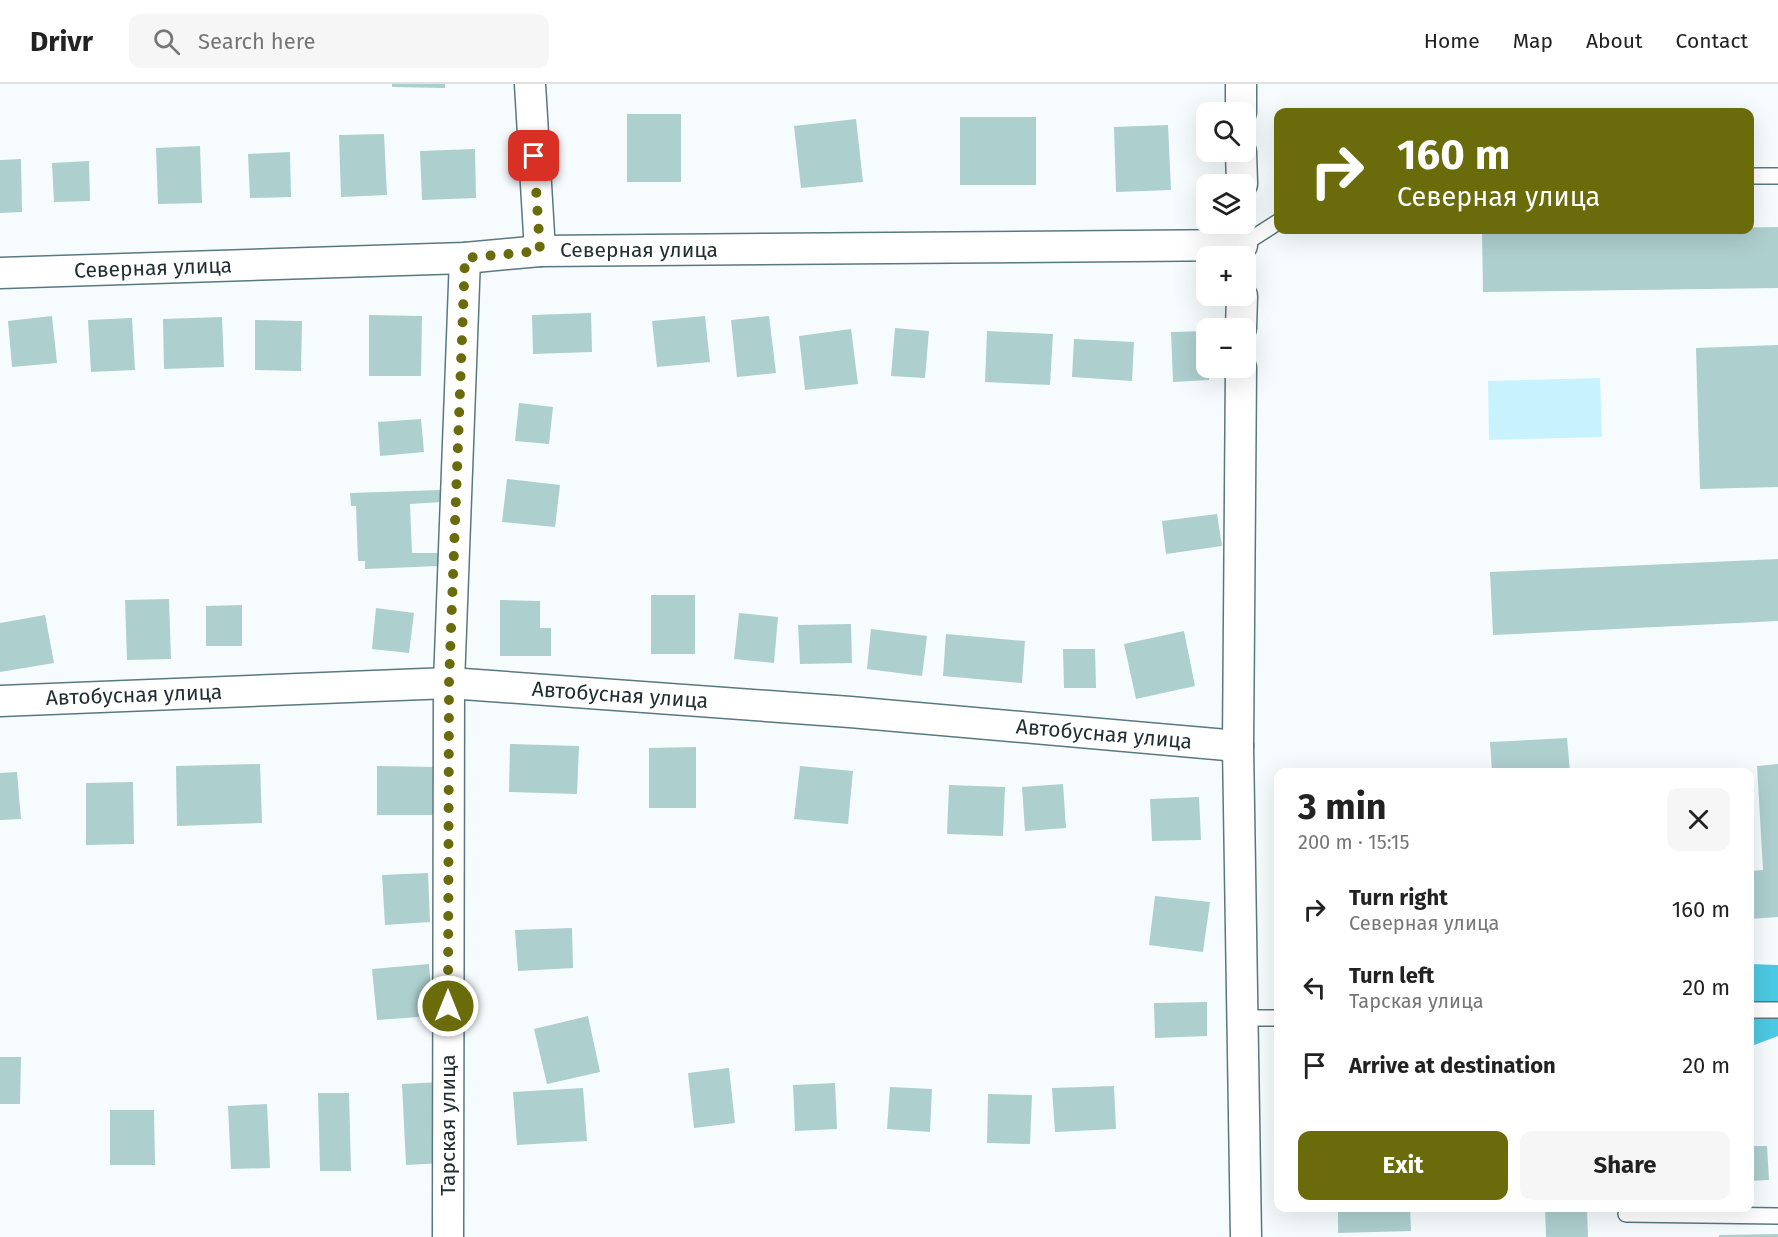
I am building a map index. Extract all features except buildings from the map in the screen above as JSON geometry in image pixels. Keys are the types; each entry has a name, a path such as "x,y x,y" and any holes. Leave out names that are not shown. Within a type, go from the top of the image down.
{"street":[{"path":"530,84 540,251"},
{"path":"1240,84 1241,102"},
{"name":"Северная улица","path":"0,273 465,258 540,251 1242,242"},
{"name":"Тарская улица","path":"448,1237 449,683 465,258"},
{"path":"1241,378 1238,746 1246,1237"},
{"name":"Автобусная улица","path":"0,701 449,683 850,712 1238,746"}],"lane":[{"path":"1754,176 1778,176"},
{"path":"1242,242 1274,224"},
{"path":"1754,1010 1778,1010"},
{"path":"1242,1018 1274,1018"},
{"path":"1626,1214 1778,1216"}],"shaded area":[{"path":"1600,378 1602,437 1489,440 1488,381"},
{"path":"1754,964 1778,965 1778,1036 1754,1045"}],"route":[{"path":"448,1006 449,683 465,258 540,251 534,156"}]}
